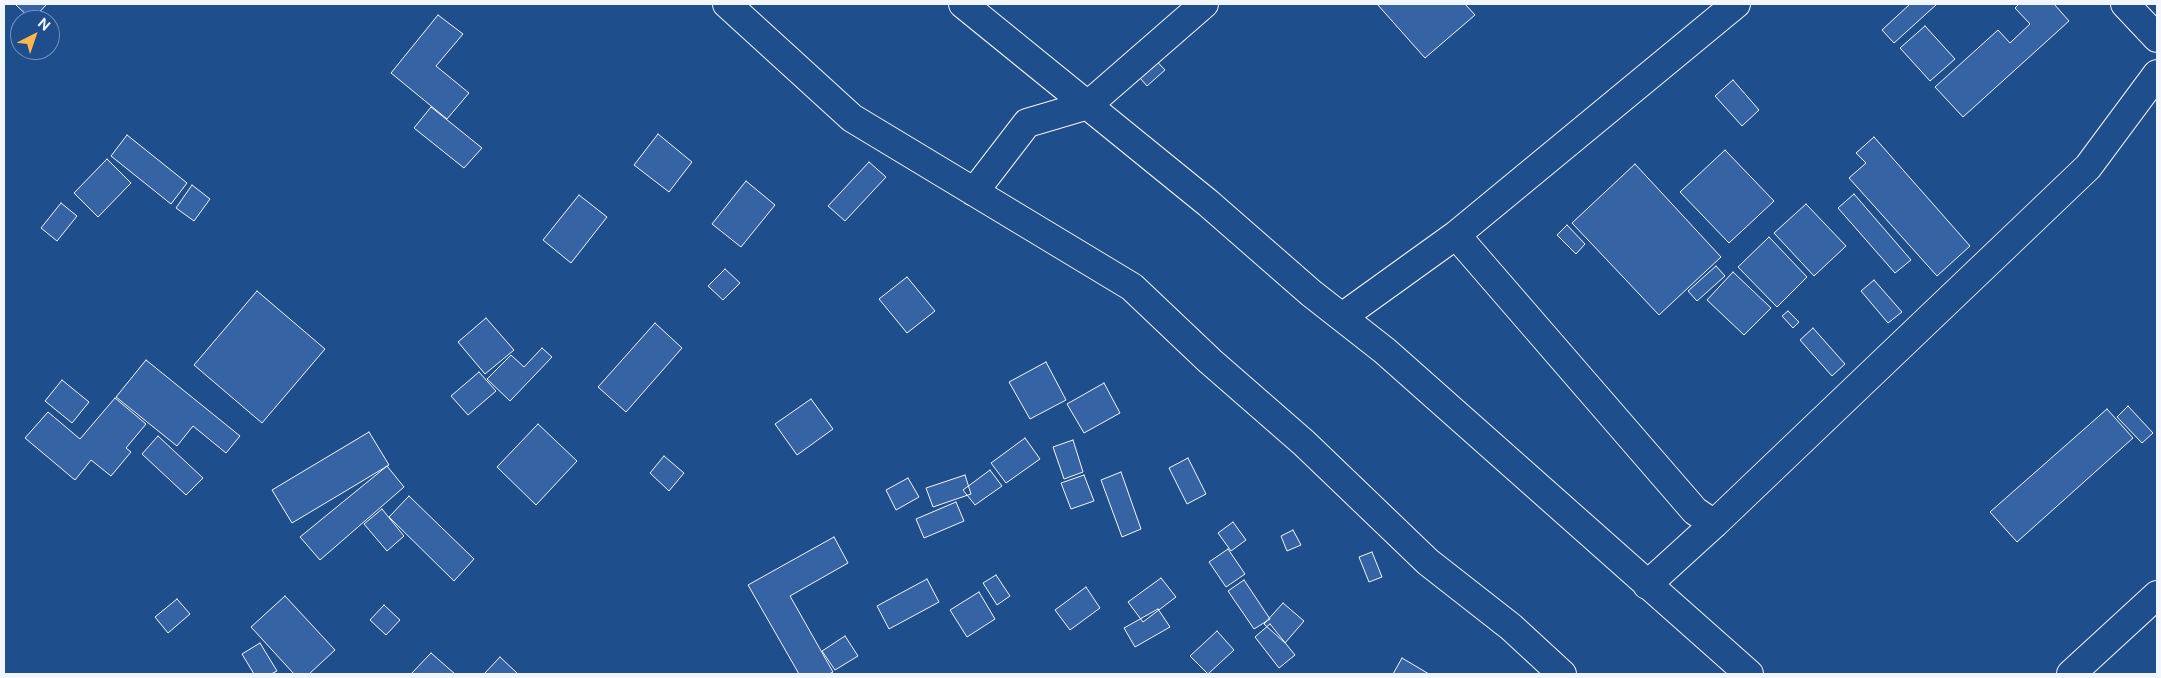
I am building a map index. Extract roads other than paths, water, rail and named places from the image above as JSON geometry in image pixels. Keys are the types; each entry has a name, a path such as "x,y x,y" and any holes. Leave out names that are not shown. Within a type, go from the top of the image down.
{"street":[{"path":"727,4 852,118 1132,287 1210,361 1304,443 1428,562 1511,627 1562,674"},
{"path":"963,4 1208,203 1385,351 1596,537 1646,585 1750,674"},
{"path":"974,192 1027,123 1088,105 1204,4"},
{"path":"1342,317 1456,236 1736,4"},
{"path":"2125,4 2157,38"},
{"path":"1646,585 1714,524 2088,167 2157,74"},
{"path":"1456,236 1696,510 1714,524"},
{"path":"2071,674 2157,595"}]}
